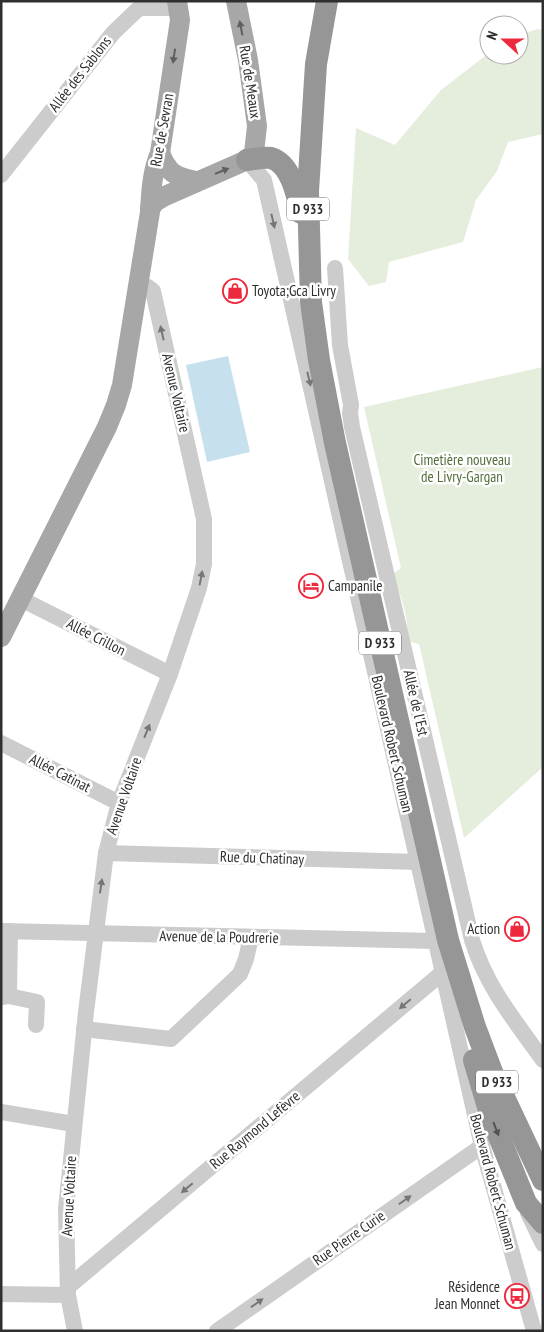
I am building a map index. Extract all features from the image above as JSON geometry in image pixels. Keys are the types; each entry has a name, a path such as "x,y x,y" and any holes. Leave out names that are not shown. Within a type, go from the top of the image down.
{"highway":[{"name":"D 933","path":"327,1 316,64 308,191 311,302 319,360 335,442 448,940 451,977 492,1072 543,1180"},
{"name":"D 933","path":"341,1 335,30 323,124 320,255 325,333 345,442 459,937 470,977 502,1067 543,1156"},
{"path":"248,160 269,158 280,162 288,173 296,192 301,213 302,239 310,260"},
{"path":"451,977 458,995 494,1125 526,1203 543,1223"}],"main road":[{"name":"Rue de Meaux","path":"236,1 248,60 257,126 254,152 248,160"},
{"name":"Rue de Sevran","path":"1,637 116,405 122,385 143,258 150,209 149,199 156,163 160,153 180,20 178,5"},
{"path":"160,153 169,170 179,178 196,181"},
{"path":"150,209 155,202 165,196 248,160"}],"street":[{"name":"Allée des Sablons","path":"1,174 113,33 137,10 141,8 178,5"},
{"name":"Boulevard Robert Schuman","path":"248,160 264,180 436,941 451,977 482,1146 534,1331"},
{"name":"Allée de l'Est","path":"335,268 340,345 352,427 472,940 479,962 501,1002 543,1060"},
{"name":"Avenue Voltaire","path":"75,1331 68,1291 66,1209 94,934 106,853 119,803 170,674 199,588 204,564 204,519 153,291 148,287 138,286"},
{"name":"Allée Crillon","path":"21,599 170,674"},
{"name":"Allée Catinat","path":"1,742 119,803"},
{"name":"Rue du Chatinay","path":"106,853 418,862"},
{"name":"Avenue de la Poudrerie","path":"6,931 436,941"},
{"path":"6,931 5,997 37,1002 36,1026"},
{"path":"84,1029 171,1039 240,974 251,937"},
{"name":"Rue Raymond Lefèvre","path":"68,1291 451,977"},
{"path":"1,1112 74,1124"},
{"name":"Rue Pierre Curie","path":"217,1331 482,1146"},
{"path":"526,1203 528,1215 543,1244"},
{"path":"1,1294 68,1291"}],"green space":[{"path":"538,29 543,30 543,134 508,142 497,171 476,200 463,242 389,262 386,282 369,286 348,259 356,128 395,145 441,90 479,61 479,65 529,65 529,32"},
{"name":"Cimetière nouveau de Livry-Gargan","path":"543,367 543,767 464,838 419,644 407,641 404,607 391,575 401,568 364,407"}],"water":[{"path":"228,356 250,452 207,462 186,365"}],"place":[{"name":"Toyota;Gca Livry","path":"235,291"},
{"name":"Campanile","path":"311,586"},
{"name":"Action","path":"517,929"},
{"name":"Résidence Jean Monnet","path":"517,1296"}]}
